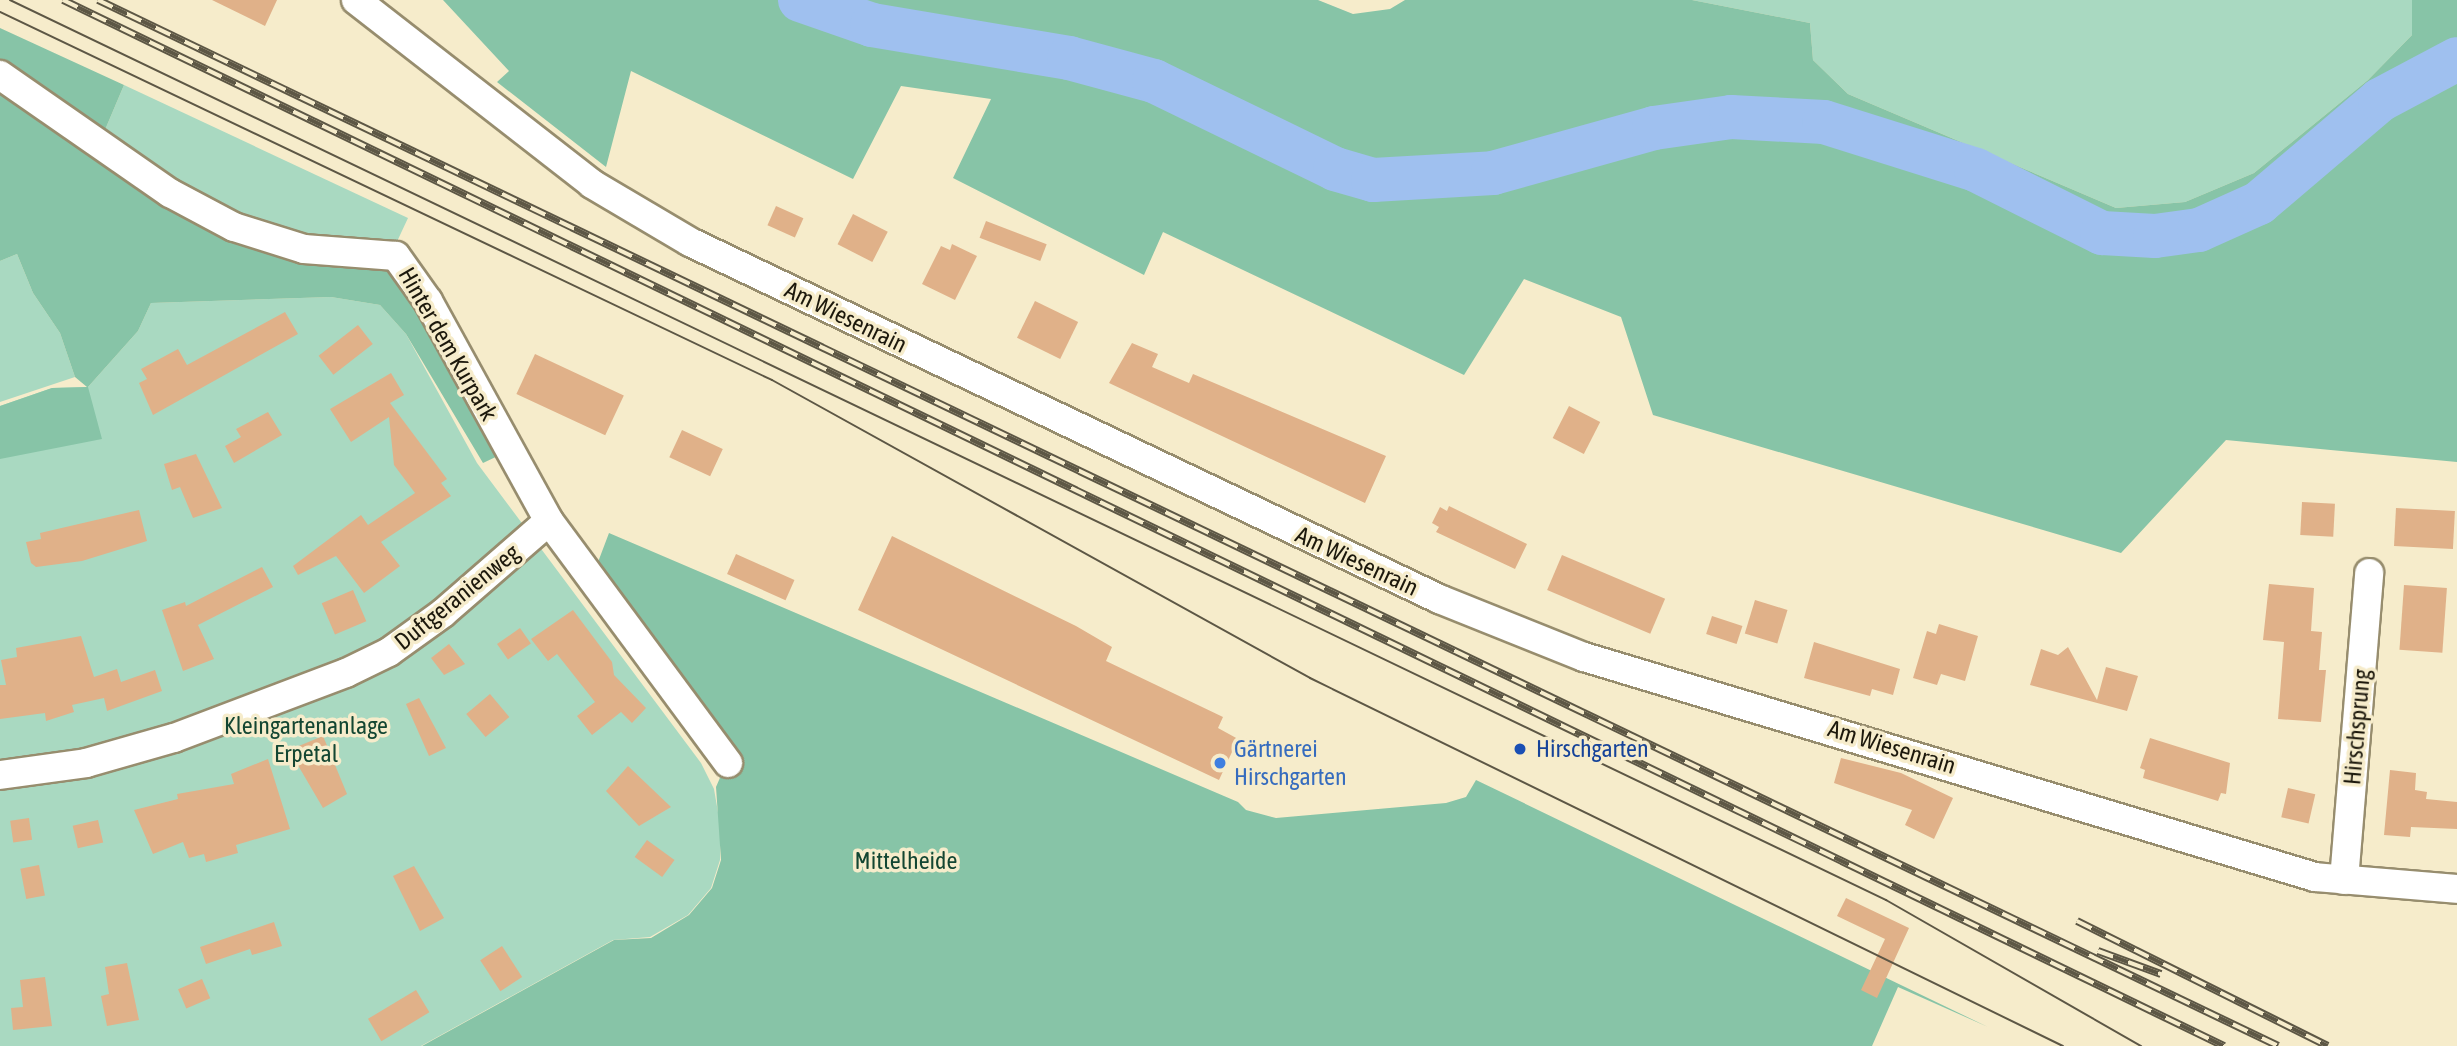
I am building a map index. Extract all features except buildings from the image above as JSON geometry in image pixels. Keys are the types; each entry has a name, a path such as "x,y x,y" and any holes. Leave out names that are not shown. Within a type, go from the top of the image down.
{"street":[{"name":"Am Wiesenrain","path":"356,0 592,184 679,236 1416,588 1584,657 1912,751 2098,814 2315,877 2457,889"},
{"name":"Hinter dem Kurpark","path":"0,75 170,193 234,227 304,249 396,256 428,301 549,521 728,763"},
{"name":"Duftgeranienweg","path":"0,775 86,763 174,738 346,673 389,652 451,607 549,521"},
{"name":"Hirschsprung","path":"2344,880 2369,573"}],"green space":[{"path":"443,0 1318,0 1353,14 1390,9 1405,0 1692,0 1810,23 1813,60 1848,94 2116,208 2185,202 2254,173 2368,80 2412,35 2412,0 2457,0 2457,462 2226,440 2121,553 1653,415 1621,317 1524,279 1464,375 1163,232 1144,275 953,178 991,99 901,86 853,179 631,71 606,167 497,82 509,71"},
{"path":"1692,0 2412,0 2412,35 2368,80 2254,173 2185,202 2116,208 1848,94 1813,60 1810,23"},
{"path":"0,28 124,85 102,137 57,97 0,63"},
{"path":"124,85 408,218 394,248 306,239 235,220 102,137"},
{"path":"0,88 292,257 386,270 410,292 502,454 483,463 406,334 380,305 331,297 151,303 138,331 88,387 102,439 0,459 0,406 52,388 87,387 75,377 60,333 33,293 17,254 0,261"},
{"path":"17,254 33,293 60,333 75,377 0,402 0,261"},
{"name":"Kleingartenanlage Erpetal","path":"331,297 380,305 406,334 477,463 701,763 714,789 720,824 720,860 711,888 688,915 650,937 613,940 421,1046 0,1046 0,406 52,388 88,387 138,331 151,303"},
{"name":"Mittelheide","path":"609,533 1238,802 1246,810 1276,818 1446,803 1466,797 1476,780 1988,1027 1898,987 1872,1046 422,1046 614,940 651,938 689,915 712,888 721,860 716,787 729,757 595,570"}],"waterway":[{"path":"800,0 872,25 1069,58 1154,81 1335,169 1373,180 1493,173 1654,128 1731,117 1824,122 1976,170 2102,233 2155,236 2199,230 2259,203 2380,100 2457,59"}],"tram line":[{"path":"10,0 1886,900 2141,1046"},
{"path":"0,12 772,380 1310,678 2063,1046"}],"railway":[{"path":"63,0 2224,1046"},
{"path":"98,0 2278,1046"},
{"path":"2077,921 2328,1046"},
{"path":"2098,951 2161,974"}],"place":[{"name":"Hirschgarten","path":"1520,749"},
{"name":"Gärtnerei Hirschgarten","path":"1220,763"}]}
